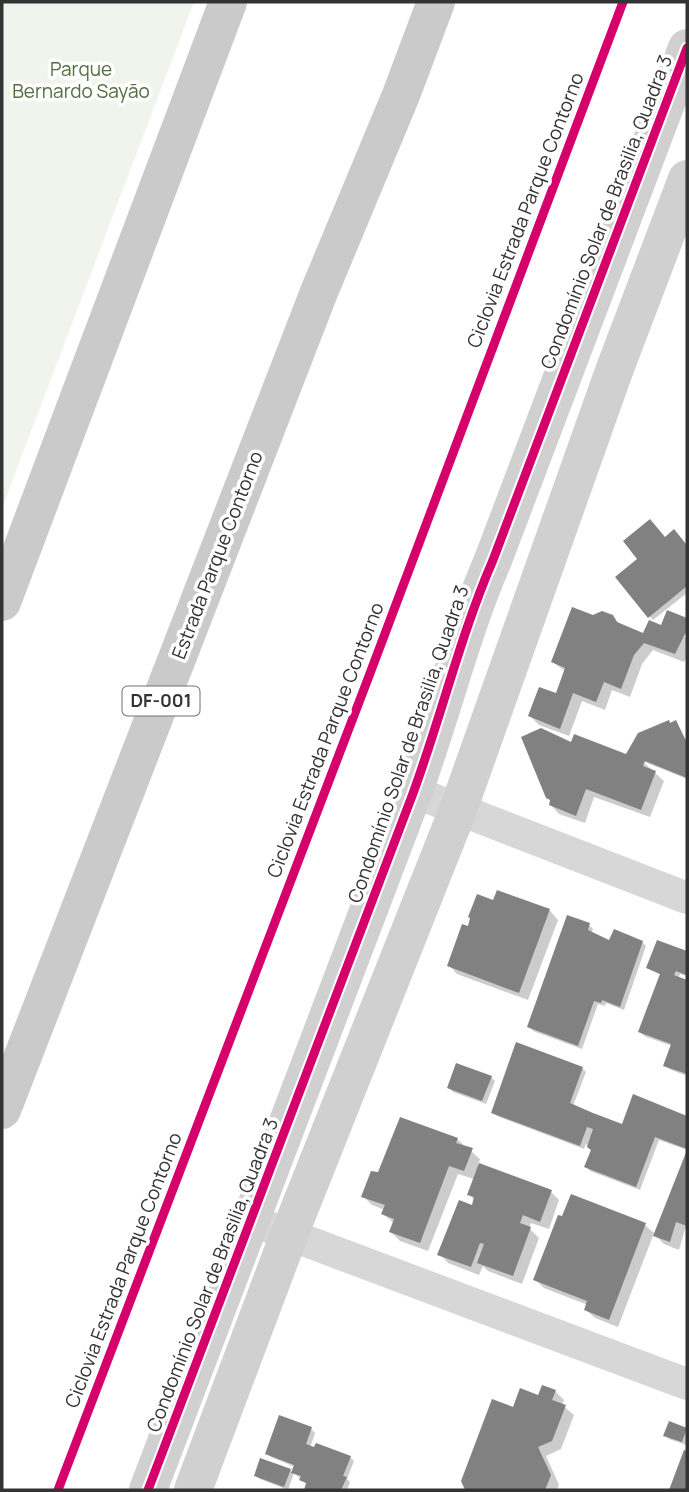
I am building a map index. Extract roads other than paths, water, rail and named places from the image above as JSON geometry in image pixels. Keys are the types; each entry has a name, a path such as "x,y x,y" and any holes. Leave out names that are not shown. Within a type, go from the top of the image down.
{"main road":[{"path":"2,602 229,2"},
{"name":"Estrada Parque Contorno","path":"2,1110 319,292 401,95 436,2"}],"street":[{"name":"Condomínio Solar de Brasilia, Quadra 3","path":"148,1490 414,792 473,605 687,48"},
{"path":"193,1490 289,1235 458,810 614,371 681,194 631,195"},
{"path":"414,792 687,898"},
{"path":"252,1220 687,1384"}],"park label":[{"name":"Parque Bernardo Sayão","path":"81,80"}]}
